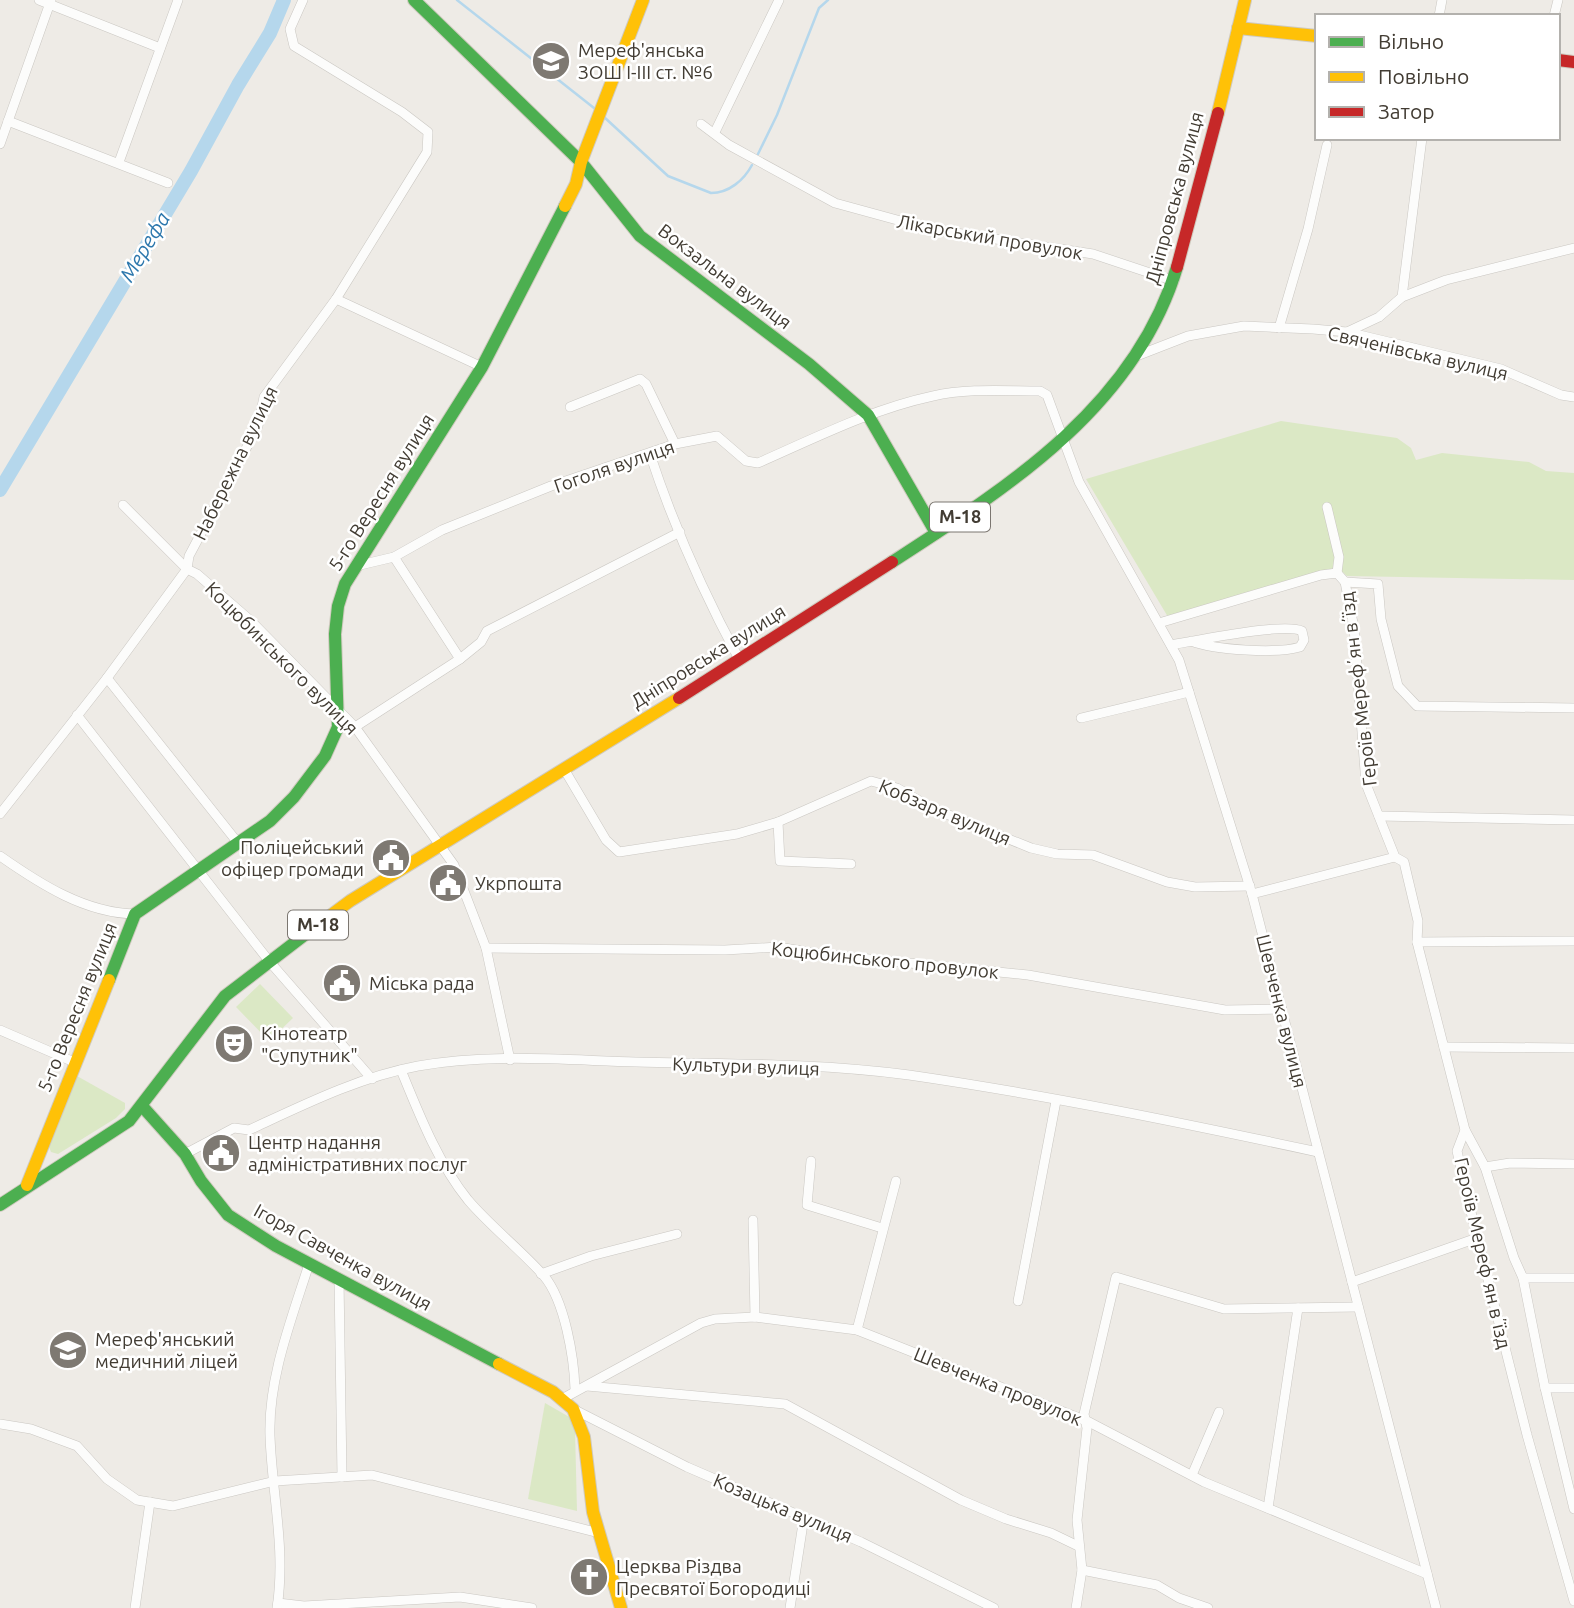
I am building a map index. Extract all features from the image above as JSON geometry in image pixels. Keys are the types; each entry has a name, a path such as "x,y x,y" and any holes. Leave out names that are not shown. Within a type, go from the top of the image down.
{"main road":[{"name":"Вокзальна вулиця","path":"414,0 581,162 640,236 668,260 809,364 868,415 936,533"},
{"name":"5-го Вересня вулиця","path":"27,1185 135,914 270,821 325,756 338,727 335,634 338,606 356,566 482,367 576,184 581,162 643,0"},
{"name":"Дніпровська вулиця","path":"0,1205 27,1185 121,1128 142,1106 215,1007 269,961 350,901 936,533 1026,472 1066,438 1137,356 1156,325 1174,281 1197,201 1245,0"},
{"path":"1238,28 1315,36"},
{"name":"Ігоря Савченка вулиця","path":"142,1106 185,1154 201,1181 228,1215 309,1264 562,1399 573,1409"},
{"path":"573,1409 584,1437 593,1512 621,1608"}],"street":[{"path":"39,0 50,2 160,48"},
{"path":"119,162 178,0"},
{"name":"Набережна вулиця","path":"0,814 107,678 187,569 189,556 258,426 264,397 336,299 427,152 428,132 402,112 294,46 290,29 303,0"},
{"path":"715,132 779,0"},
{"path":"0,144 50,2"},
{"path":"8,121 168,183"},
{"name":"Лікарський провулок","path":"701,124 729,145 835,203 930,229 1093,254 1174,281"},
{"path":"1402,298 1422,140"},
{"path":"1279,327 1308,229 1327,145"},
{"path":"1348,332 1379,317 1402,298 1446,280 1574,248"},
{"path":"336,299 482,367"},
{"name":"Свяченівська вулиця","path":"1137,356 1188,336 1244,327 1348,332 1501,369 1561,395 1574,397"},
{"path":"570,407 640,379 646,384 675,444"},
{"name":"Шевченка вулиця","path":"868,415 934,396 1040,391 1047,395 1066,438 1080,482 1171,645 1189,692 1251,890 1436,1608"},
{"name":"Гоголя вулиця","path":"356,566 394,557 442,530 551,486 675,444 717,436 746,461 758,463 868,415"},
{"path":"650,454 718,620 739,659"},
{"name":"Коцюбинського вулиця","path":"123,505 187,569 197,574 251,621 355,727 440,846 466,890 486,948 510,1060"},
{"path":"1327,507 1339,557 1337,573 1345,582 1378,584 1381,619 1398,686 1417,706 1574,708"},
{"path":"355,727 460,659 481,642 487,631 680,532"},
{"path":"394,557 460,659"},
{"path":"1158,623 1321,575 1337,573"},
{"name":"Героїв Мерефʼян вʼїзд","path":"1345,582 1354,628 1366,784 1395,857 1404,862 1418,922 1416,942 1465,1130 1457,1151 1477,1238 1527,1435 1574,1601"},
{"path":"1171,645 1191,641 1286,628 1301,631 1304,640 1300,647 1274,649 1220,647 1191,641"},
{"path":"107,678 239,844"},
{"path":"1082,718 1189,692"},
{"path":"77,715 269,961 372,1079"},
{"name":"Кобзаря вулиця","path":"564,769 606,840 619,852 737,834 778,822 872,781 897,788 933,809 1031,848 1093,855 1167,882 1195,887 1251,890 1395,857"},
{"path":"1379,816 1574,820"},
{"path":"778,822 780,861 851,864"},
{"path":"0,856 54,892 114,914 135,914"},
{"path":"1416,942 1574,941"},
{"name":"Коцюбинського провулок","path":"486,948 725,950 778,947 820,954 1028,975 1225,1010 1282,1009"},
{"path":"0,1030 74,1062"},
{"path":"1444,1047 1574,1048"},
{"name":"Культури вулиця","path":"185,1154 234,1128 249,1130 337,1090 401,1070 457,1060 761,1065 908,1075 1193,1125 1318,1152"},
{"path":"401,1070 426,1129 466,1198 541,1274 561,1312 580,1387 785,1404 961,1500 1006,1519 1051,1533 1078,1546"},
{"path":"1018,1301 1056,1101"},
{"path":"1465,1130 1485,1167 1523,1278 1545,1388 1574,1507"},
{"path":"811,1161 807,1205 882,1228"},
{"path":"1485,1167 1510,1163 1574,1164"},
{"path":"857,1330 896,1181"},
{"path":"753,1220 755,1317"},
{"path":"541,1274 591,1256 677,1234"},
{"path":"1352,1282 1477,1238"},
{"path":"309,1264 286,1335 277,1376 270,1435 281,1533 278,1606 460,1597 532,1608"},
{"path":"1076,1608 1083,1570 1078,1546 1077,1520 1086,1421 1084,1414 1116,1277 1224,1309 1358,1307"},
{"path":"1523,1278 1574,1278"},
{"path":"339,1279 342,1477"},
{"path":"1268,1508 1290,1377 1298,1308"},
{"name":"Шевченка провулок","path":"562,1399 701,1323 715,1319 755,1317 857,1330 1086,1421 1192,1475 1427,1574"},
{"path":"1545,1388 1574,1388"},
{"name":"Козацька вулиця","path":"573,1409 687,1467 861,1542 993,1608"},
{"path":"1192,1475 1204,1454 1219,1412"},
{"path":"0,1424 31,1429 77,1446 107,1479 137,1500 173,1507 275,1481 372,1475 599,1533"},
{"path":"135,1608 150,1502"},
{"path":"790,1608 804,1517"},
{"path":"1083,1570 1157,1584 1179,1598 1208,1608"}],"green space":[{"path":"1281,421 1397,438 1411,448 1416,460 1442,453 1529,462 1546,471 1574,473 1574,580 1347,576 1337,567 1168,617 1086,479"},
{"path":"260,984 293,1018 269,1041 236,1007"},
{"path":"77,1076 125,1103 125,1109 116,1118 58,1154 51,1152 48,1144"},
{"path":"545,1403 571,1418 575,1430 577,1511 528,1499"}],"waterway":[{"name":"Мерефа","path":"0,490 191,171 270,33 284,0"},
{"path":"457,0 594,108"},
{"path":"758,154 777,115 819,8 828,0"},
{"path":"604,117 668,176 711,193 724,191 735,185 752,165"}],"traffic: fast":[{"path":"414,0 581,162 640,236 809,364 868,415 936,533"},
{"path":"109,980 135,914 270,821 294,797 325,756 338,727 335,634 338,606 345,584 482,367 565,206"},
{"path":"892,562 1022,473 1062,439 1099,402 1131,362 1157,317 1177,267"},
{"path":"0,1205 129,1121 225,996 311,930"},
{"path":"142,1106 185,1154 201,1181 228,1215 276,1246 499,1364"}],"traffic: slow":[{"path":"565,206 576,184 581,162 643,0"},
{"path":"1218,113 1245,0"},
{"path":"1238,28 1315,36"},
{"path":"311,930 350,901 679,698"},
{"path":"27,1185 109,980"},
{"path":"499,1364 553,1392 573,1409 584,1437 593,1512 621,1608"}],"traffic: jam":[{"path":"1560,60 1574,62"},
{"path":"1177,267 1218,113"},
{"path":"679,698 892,562"}],"place":[{"name":"Мереф'янська ЗОШ І-ІІІ ст. №6","path":"551,61"},
{"name":"Поліцейський офіцер громади","path":"391,858"},
{"name":"Укрпошта","path":"448,883"},
{"name":"Міська рада","path":"342,983"},
{"name":"Кінотеатр \"Супутник\"","path":"234,1044"},
{"name":"Центр надання адміністративних послуг","path":"221,1153"},
{"name":"Мереф'янський медичний ліцей","path":"68,1350"},
{"name":"Церква Різдва Пресвятої Богородиці","path":"589,1577"}]}
